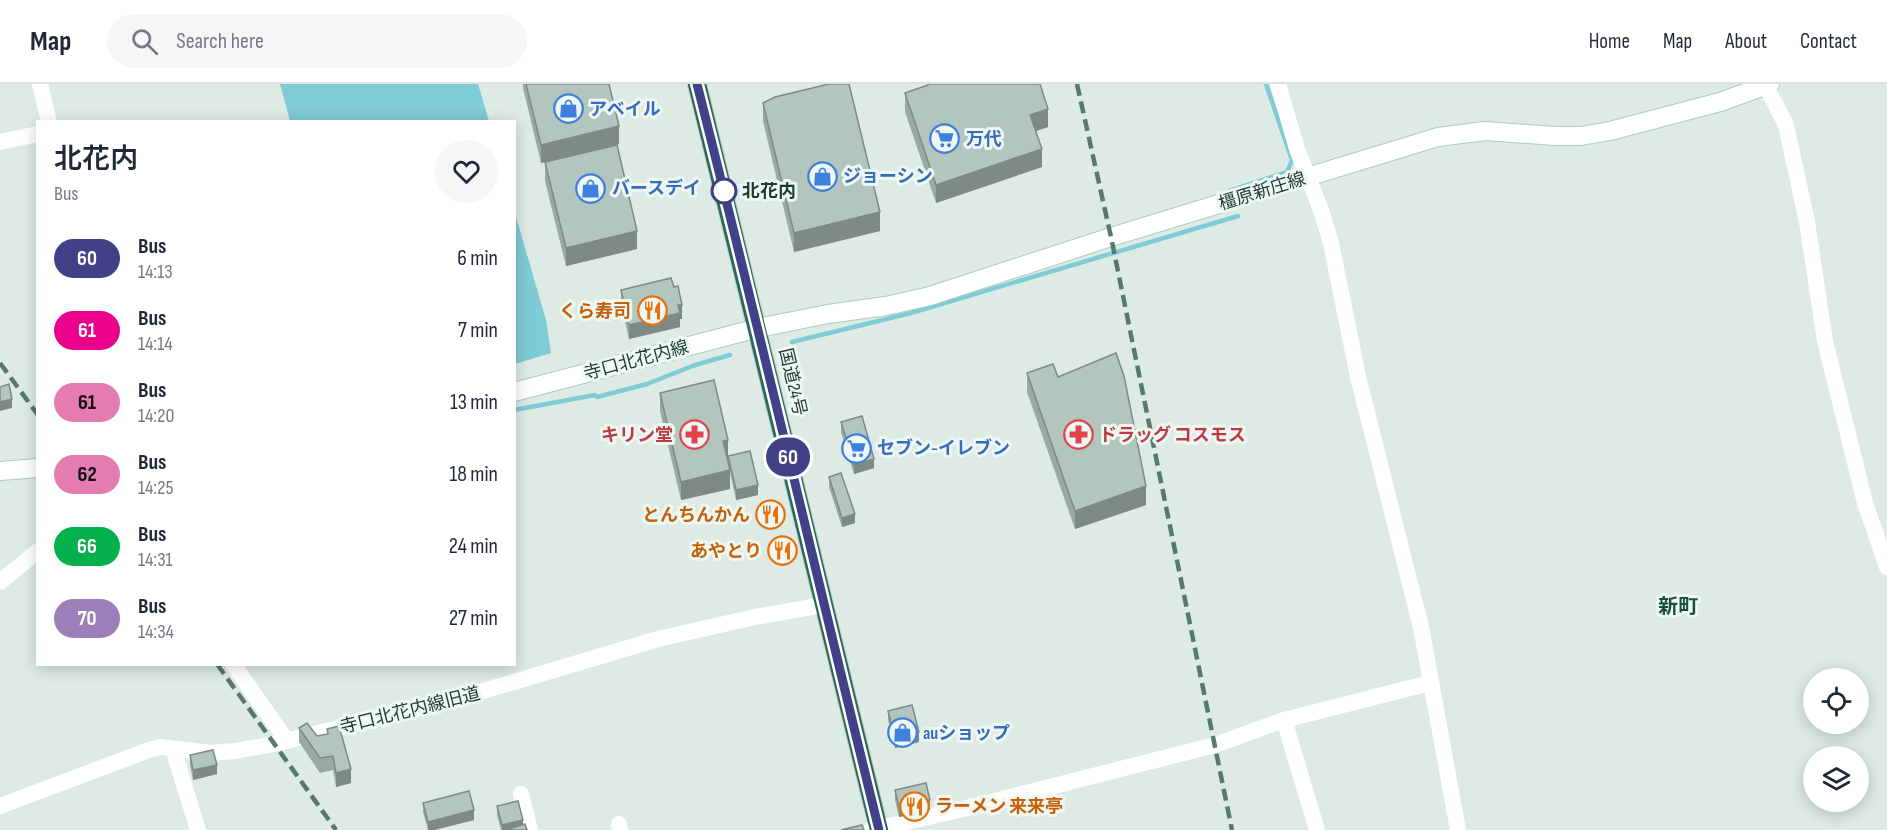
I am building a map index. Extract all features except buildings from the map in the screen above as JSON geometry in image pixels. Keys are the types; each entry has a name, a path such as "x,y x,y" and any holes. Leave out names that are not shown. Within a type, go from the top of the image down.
{"highway":[{"name":"国道24号","path":"697,84 758,328 876,829"}],"main road":[{"name":"橿原新庄線","path":"758,328 930,296 1110,237 1438,137 1485,131 1581,136 1720,102 1768,85"},
{"name":"寺口北花内線","path":"516,391 758,328"},
{"path":"0,471 36,468"}],"street":[{"path":"40,84 49,120"},
{"path":"1278,84 1331,243 1368,419 1418,611 1458,830"},
{"path":"1768,85 1786,125 1807,222 1825,341 1865,503 1887,567"},
{"path":"0,142 36,134"},
{"path":"0,582 36,553"},
{"name":"寺口北花内線旧道","path":"0,806 160,747 212,753 245,750 464,697 658,639 755,617 823,605"},
{"path":"234,666 287,741"},
{"path":"876,829 1006,799 1215,745 1284,720 1430,683"},
{"path":"1284,720 1317,830"},
{"path":"173,749 198,830"},
{"path":"522,794 530,830"}],"water":[{"path":"280,84 478,84 489,120 290,120"},
{"path":"516,217 546,320 551,353 516,364"}],"waterway":[{"path":"1229,191 1287,172 1292,160 1266,84"},
{"path":"792,342 911,313 1238,216"},
{"path":"516,410 595,395 597,397 647,384 695,365 730,355"}],"railway":[{"path":"1077,84 1111,237 1232,830"},
{"path":"0,363 36,412"},
{"path":"218,666 336,830"}],"bus line":[{"name":"60","path":"697,84 879,830"}],"place":[{"name":"アベイル","path":"568,109"},
{"name":"万代","path":"945,139"},
{"name":"ジョーシン","path":"822,176"},
{"name":"バースデイ","path":"591,188"},
{"name":"北花内","path":"724,191"},
{"name":"くら寿司","path":"652,311"},
{"name":"キリン堂","path":"694,435"},
{"name":"ドラッグ コスモス","path":"1078,435"},
{"name":"セブン-イレブン","path":"856,448"},
{"name":"とんちんかん","path":"771,515"},
{"name":"あやとり","path":"783,551"},
{"name":"auショップ","path":"902,733"},
{"name":"ラーメン 来来亭","path":"914,806"}],"district":[{"name":"新町","path":"1678,606"}]}
